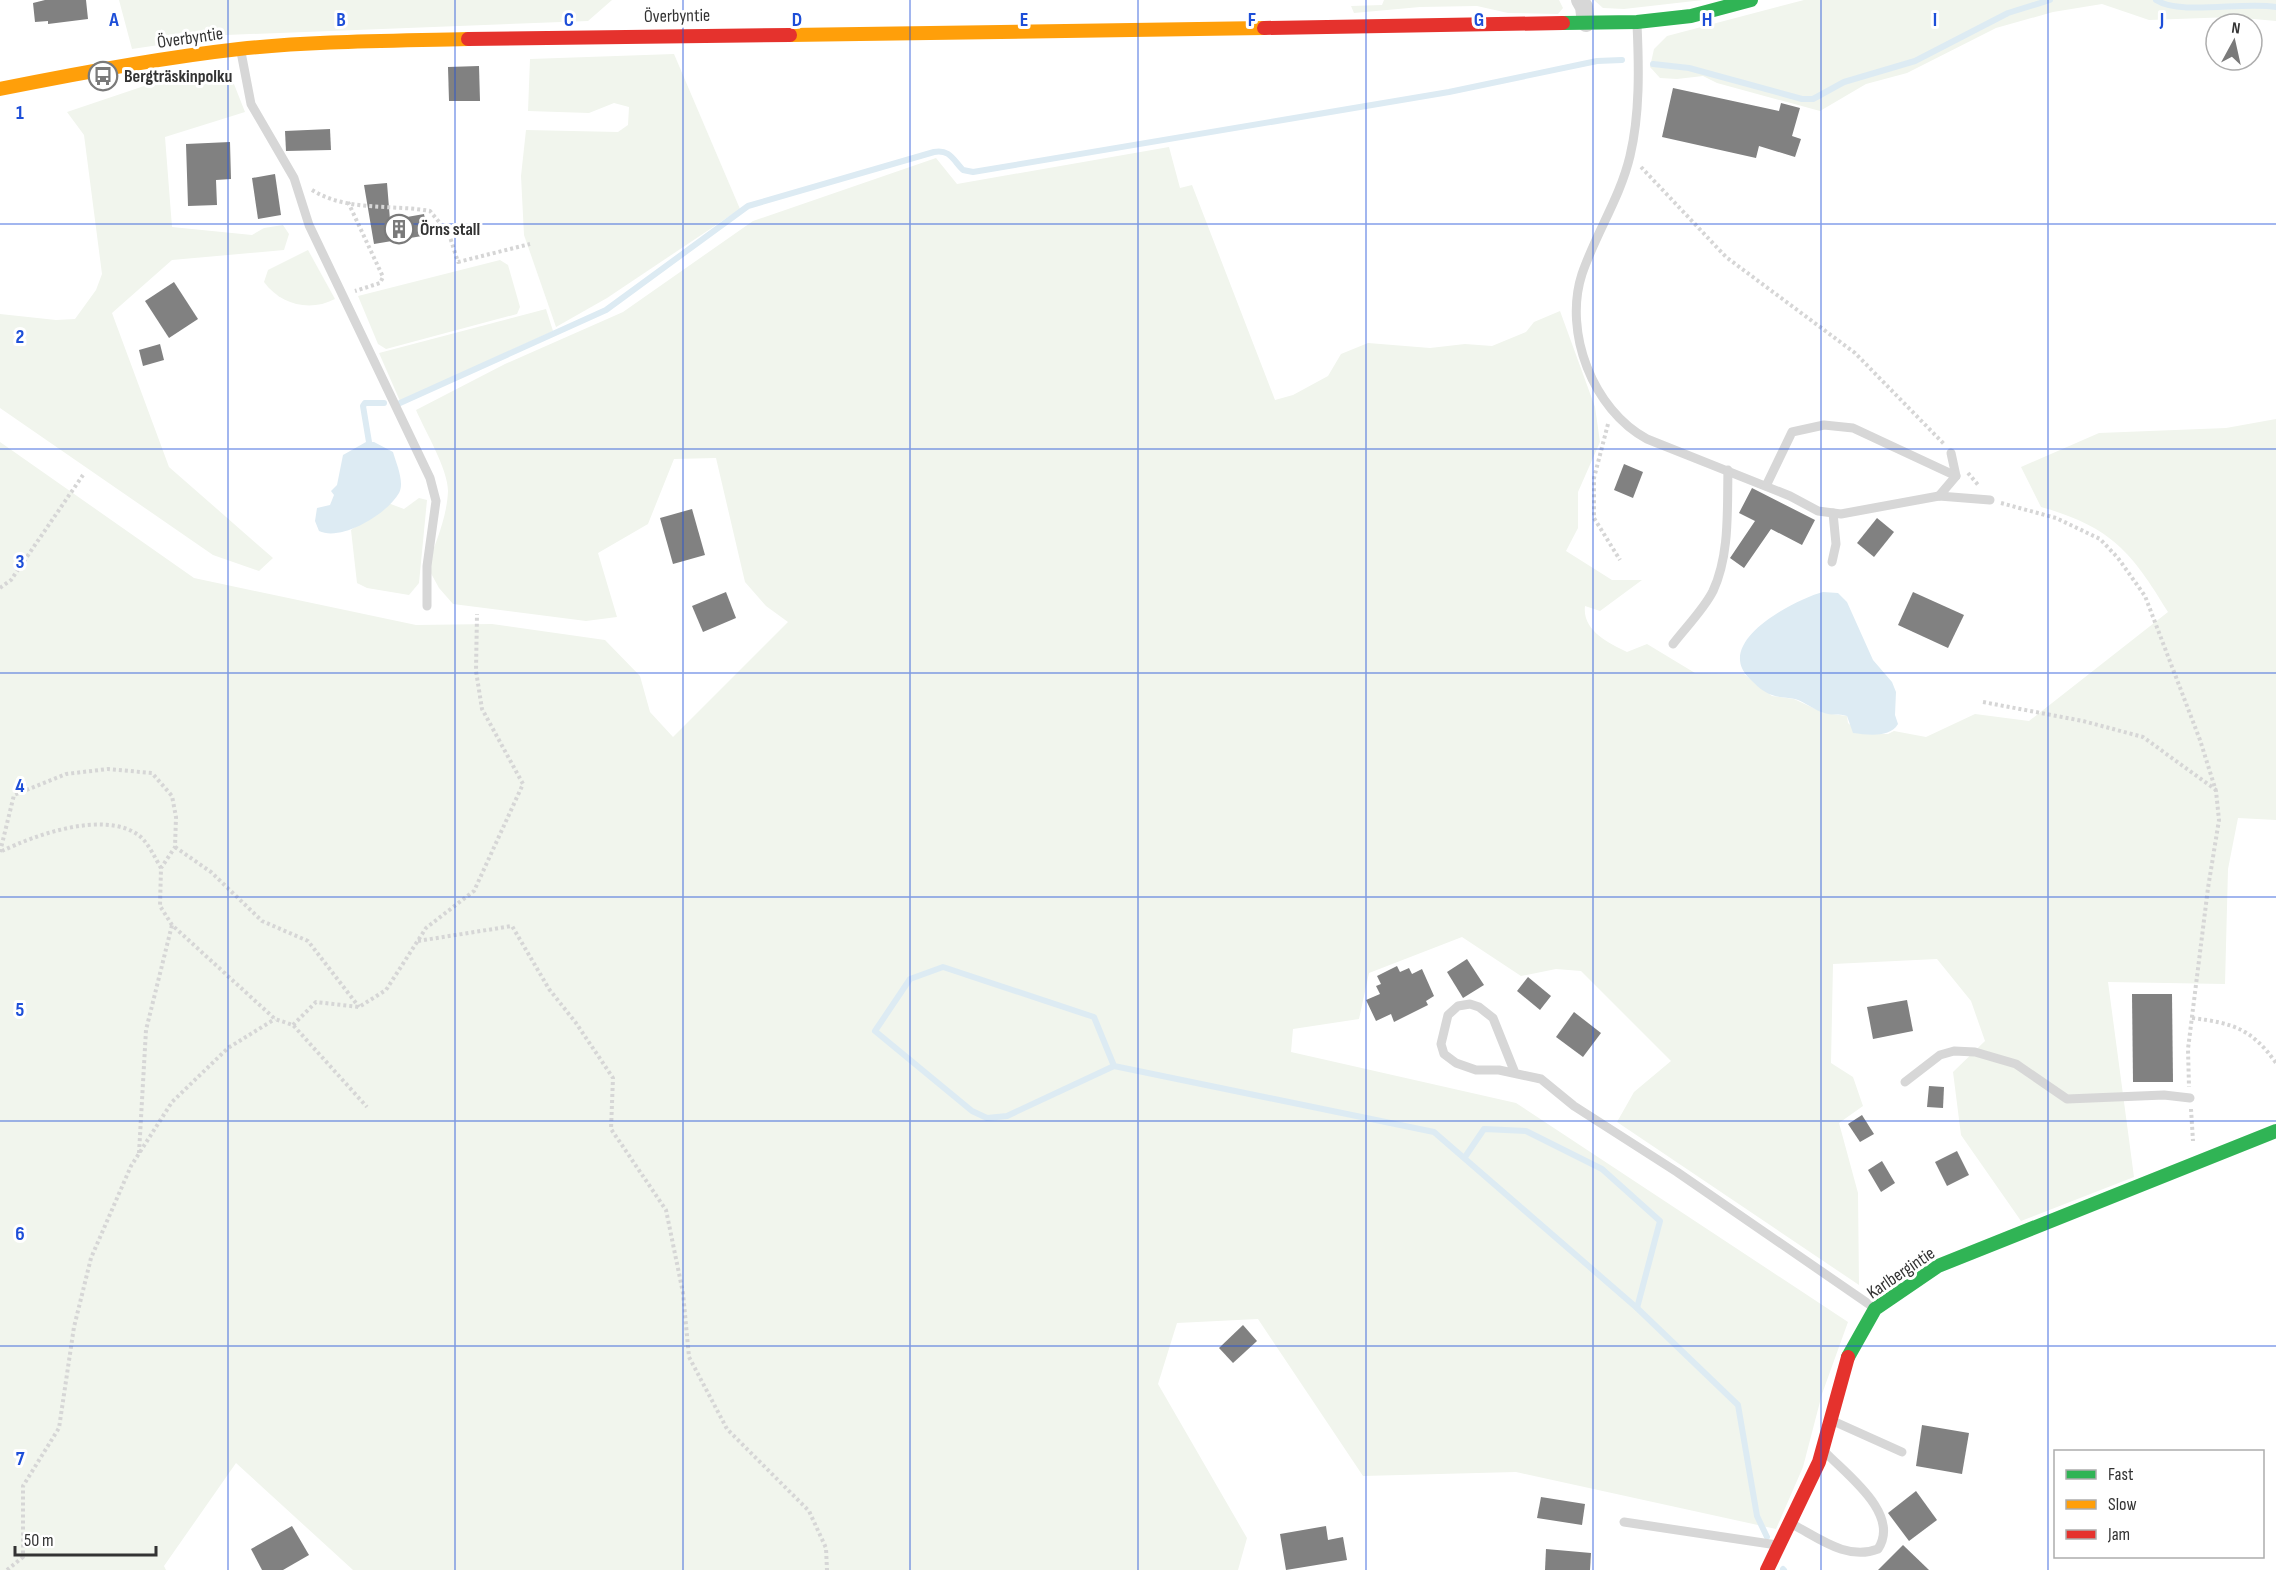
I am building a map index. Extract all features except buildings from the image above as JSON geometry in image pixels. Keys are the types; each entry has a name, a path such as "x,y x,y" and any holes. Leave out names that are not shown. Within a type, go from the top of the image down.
{"street":[{"path":"1580,0 1584,7 1586,23"},
{"name":"Överbyntie","path":"0,89 81,73 240,50 453,38 1637,22 1691,16 1751,0"},
{"name":"Karlbergintie","path":"1767,1570 1823,1449 1847,1359 1875,1309 1938,1266 2276,1131"}],"lane":[{"path":"1637,22 1637,104 1630,155 1605,226 1582,276 1578,297 1581,343 1587,365 1611,411 1629,429 1647,439 1728,470 1818,511 1833,513 1870,510 1939,496 1990,500"},
{"path":"240,50 251,104 294,178 309,225 434,489 436,512 427,566 427,606"},
{"path":"1766,486 1792,432 1824,425 1853,428 1956,476"},
{"path":"1952,453 1956,476"},
{"path":"1673,644 1713,592 1727,531 1728,470"},
{"path":"1939,496 1956,476"},
{"path":"1832,562 1836,544 1833,513"},
{"path":"1515,1073 1493,1018 1479,1007 1470,1005 1458,1006 1448,1015 1441,1044 1444,1054 1456,1063 1476,1070 1515,1073 1541,1080 1575,1106 1677,1172 1875,1309"},
{"path":"1905,1082 1940,1055 1954,1051 1975,1052 2016,1064 2067,1099 2164,1095 2190,1098"},
{"path":"1831,1420 1902,1452"},
{"path":"1790,1523 1837,1548 1855,1553 1878,1549 1883,1541 1885,1531 1879,1508 1823,1449"},
{"path":"1624,1522 1779,1546"}],"path":[{"path":"1630,155 1726,257 1854,354 1952,453 1990,500 2056,518 2100,539 2132,575 2145,596 2165,642 2216,791 2219,820 2208,888 2188,1050 2195,1164"},
{"path":"294,178 328,198 430,211 449,234 458,262 530,244"},
{"path":"342,294 380,283 383,277 348,202"},
{"path":"1611,411 1594,478 1594,518 1620,560"},
{"path":"0,588 11,580 83,475"},
{"path":"293,1025 316,1002 359,1007 386,990 426,928 474,891 523,784 482,709 476,670 477,614"},
{"path":"1983,702 2083,721 2143,736 2216,791"},
{"path":"0,852 14,795 66,774 108,769 152,773 172,796 176,817 175,847 161,868 160,906 172,925 275,1019 293,1025 367,1107"},
{"path":"0,852 31,837 69,828 112,824 138,834 161,868"},
{"path":"175,847 211,872 262,921 308,941 359,1007"},
{"path":"139,1154 146,1030 172,925"},
{"path":"418,941 512,926 549,989 576,1023 613,1078 611,1129 666,1210 684,1293 689,1357 727,1429 809,1511 826,1548 827,1570"},
{"path":"2192,1018 2218,1021 2243,1029 2262,1044 2276,1063"},
{"path":"8,1570 23,1557 23,1486 59,1428 74,1327 91,1258 139,1154 172,1102 228,1048 275,1019"}],"shaded area":[{"path":"119,0 612,0 588,21 226,35 132,49"},
{"path":"1384,0 1559,0 1563,8 1558,14 1508,13 1477,6 1420,7 1354,13 1351,6 1382,5"},
{"path":"1594,0 1703,0 1624,9 1603,8"},
{"path":"1804,0 2276,0 2276,21 2264,20 2264,12 2204,12 2204,18 2149,20 2102,4 2053,12 1996,28 1907,73 1866,84 1820,111 1717,83 1703,76 1660,78 1650,67 1654,49 1667,36"},
{"path":"674,54 740,209 607,298 556,327 524,235 521,176 526,130 618,132 628,125 629,107 614,103 589,113 528,111 530,59"},
{"path":"232,79 245,112 165,137 172,227 252,235 264,228 283,225 289,234 284,250 172,260 112,313 169,467 273,558 259,571 213,555 0,408 0,314 56,320 75,319 96,290 102,274 84,135 67,112 156,82"},
{"path":"1169,147 1180,188 1192,185 1275,400 1293,395 1328,376 1341,354 1368,343 1430,348 1465,344 1492,346 1526,332 1534,322 1560,311 1595,407 1600,442 1578,492 1578,528 1566,551 1612,580 1642,580 1600,611 1585,606 1585,614 1592,629 1605,640 1627,652 1647,644 1695,673 1744,674 1772,696 1794,699 1824,713 1847,716 1848,723 1861,734 1888,734 1894,731 1926,737 1975,714 2029,721 2168,612 2130,557 2117,544 2085,523 2041,507 2021,467 2099,433 2226,428 2276,419 2276,820 2238,818 2228,869 2225,984 2108,982 2134,1177 2021,1221 1961,1135 1953,1072 1985,1041 1971,1001 1937,959 1833,964 1831,1063 1853,1077 1863,1106 1839,1123 1858,1193 1859,1285 1617,1122 1634,1092 1671,1061 1581,971 1556,969 1521,976 1462,937 1369,973 1359,1019 1293,1029 1291,1052 1516,1103 1848,1322 1822,1394 1803,1467 1776,1529 1516,1472 1363,1476 1258,1319 1177,1323 1158,1384 1247,1538 1238,1570 353,1570 236,1463 164,1566 166,1570 0,1570 0,442 194,578 416,625 492,624 605,640 640,676 650,712 673,737 788,622 766,606 745,582 716,458 674,459 648,524 598,553 617,617 586,621 453,604 439,588 427,566 443,520 448,491 440,461 416,410 505,364 623,312 753,221 936,158 957,184"},
{"path":"308,250 335,299 316,305 296,304 279,296 264,282 268,270"},
{"path":"500,260 508,265 520,307 517,314 386,349 378,344 358,296"},
{"path":"546,309 553,331 400,401 379,353"},
{"path":"366,442 374,442 393,452 401,478 399,493 385,509 364,524 340,533 319,531 315,521 317,508 330,505 334,495 331,491 337,485 343,455"},
{"path":"419,498 427,500 419,583 409,595 367,588 357,583 351,530 388,503 404,509"},
{"path":"1823,592 1838,593 1847,602 1873,660 1892,682 1896,692 1895,715 1898,724 1890,732 1884,734 1853,733 1847,716 1827,714 1795,699 1769,694 1750,679 1741,665 1741,651 1749,637 1762,624 1795,603"}],"waterway":[{"path":"1653,64 1689,68 1802,99 1813,99 1844,82 1915,61 2008,13 2050,0"},
{"path":"2156,0 2167,5 2197,8 2276,7"},
{"path":"400,403 606,310 748,206 934,152 948,154 963,170 973,172 1449,92 1597,61 1622,60"},
{"path":"369,442 363,406 365,403 384,403"},
{"path":"1114,1066 1007,1116 987,1118 972,1111 875,1031 910,979 943,967 1094,1017 1114,1066 1434,1132 1637,1308 1738,1405 1757,1516 1767,1537"},
{"path":"1465,1157 1484,1129 1526,1131 1602,1169 1660,1221 1637,1308"}],"traffic: fast":[{"path":"1563,23 1637,22 1691,16 1751,0"},
{"path":"1848,1357 1875,1309 1938,1266 2276,1131"}],"traffic: slow":[{"path":"790,35 1264,28"},
{"path":"0,89 119,66 239,49 325,43 468,39"}],"traffic: jam":[{"path":"1264,28 1563,23"},
{"path":"468,39 790,35"},
{"path":"1767,1570 1819,1462 1848,1357"}],"place":[{"name":"Bergträskinpolku","path":"103,76"},
{"name":"Örns stall","path":"399,229"}]}
